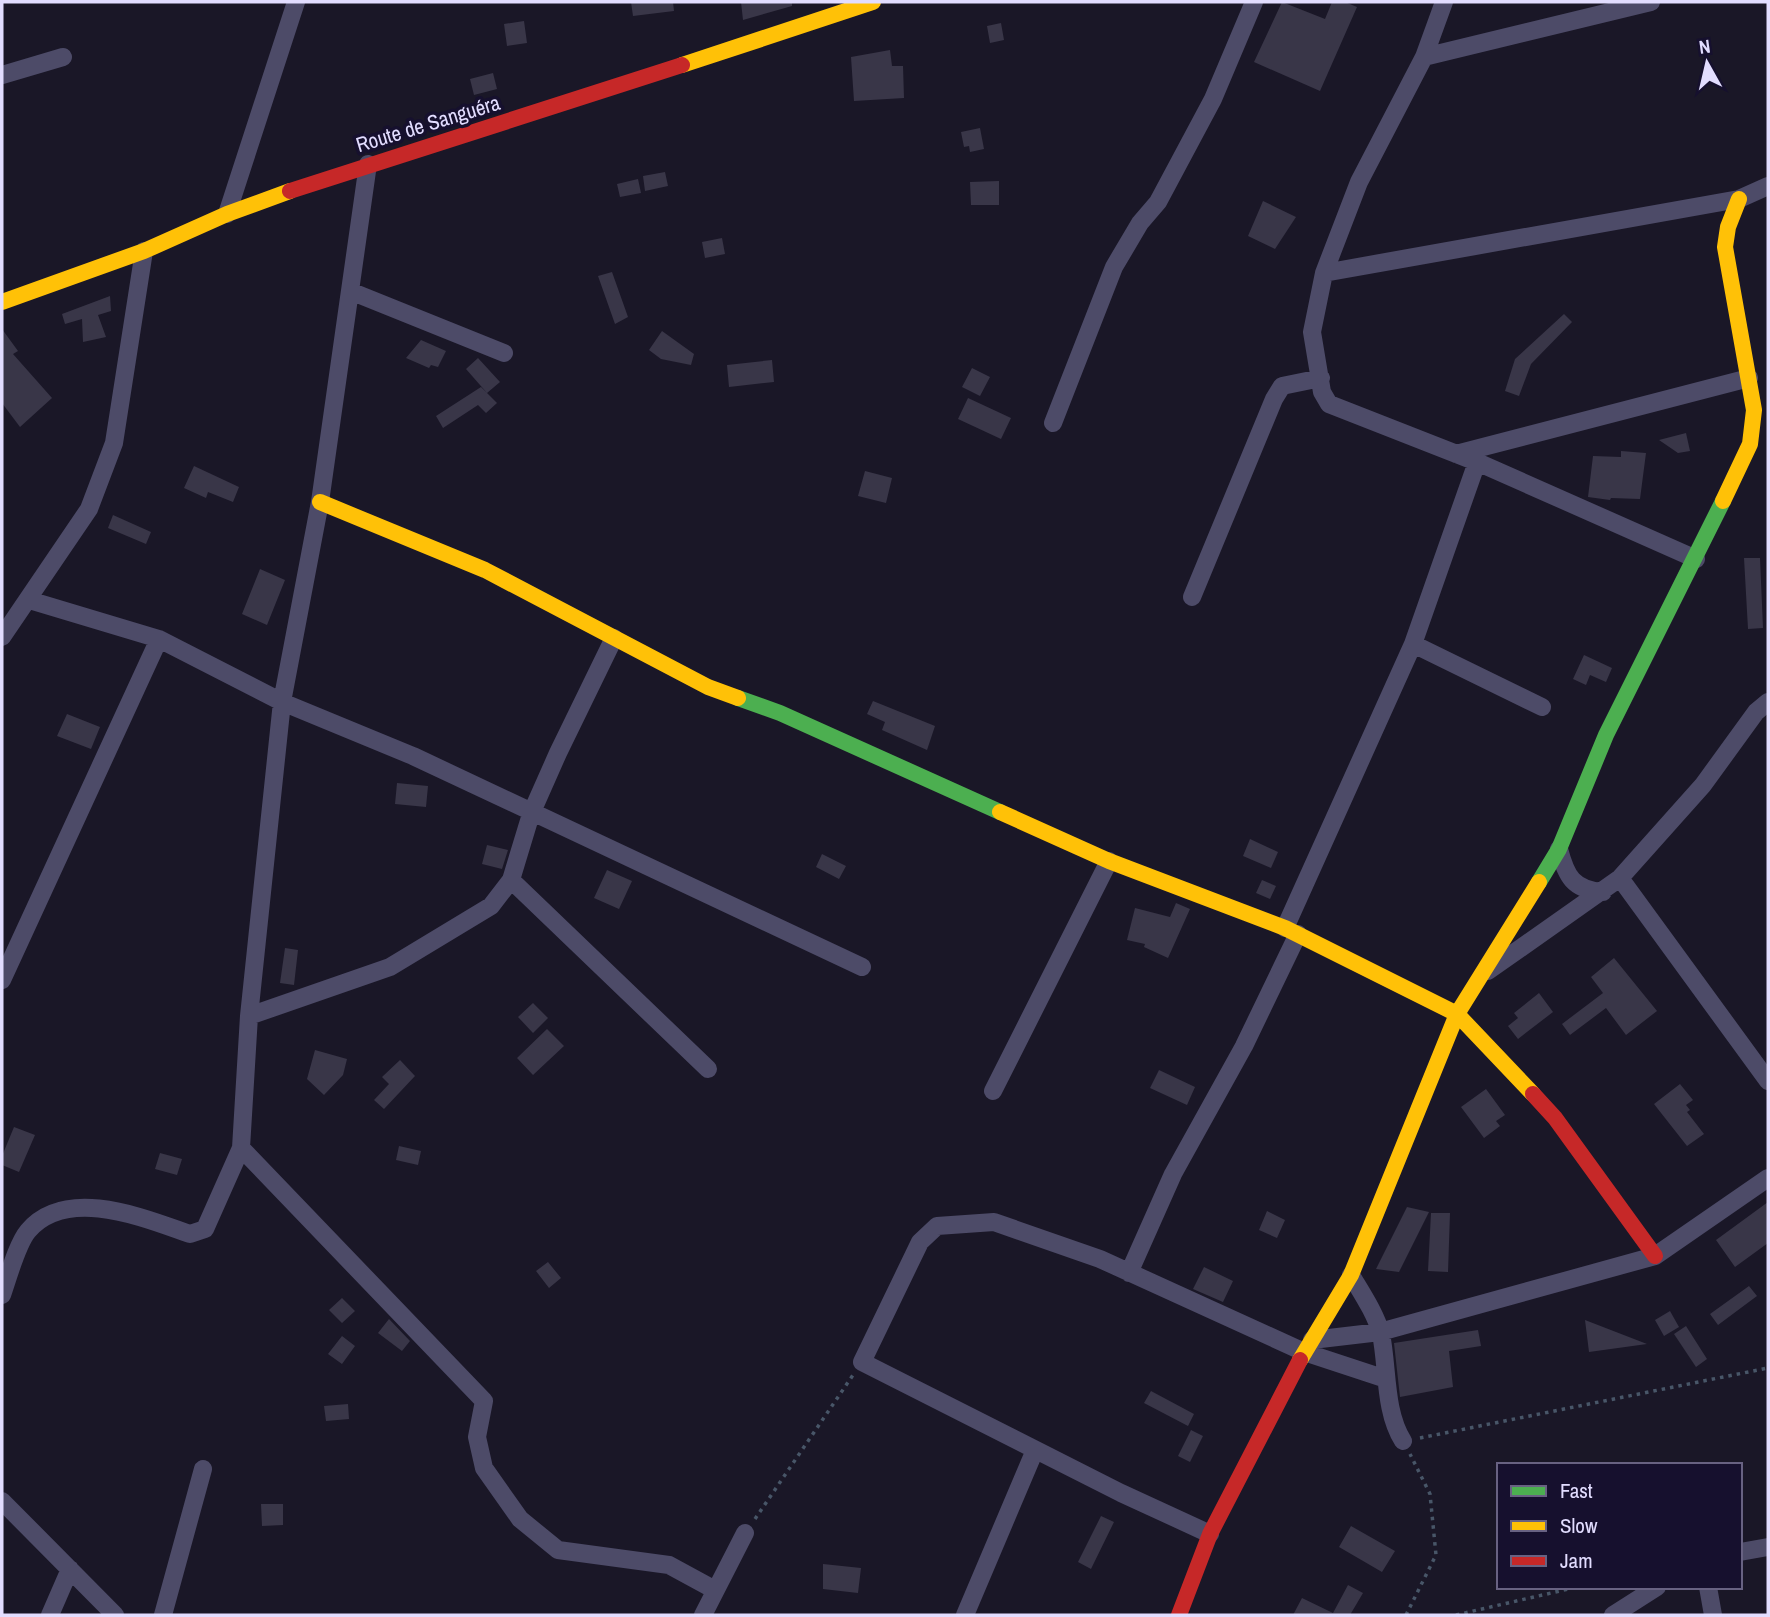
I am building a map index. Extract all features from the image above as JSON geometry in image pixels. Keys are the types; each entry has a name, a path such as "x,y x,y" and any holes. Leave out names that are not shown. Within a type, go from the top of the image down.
{"street":[{"path":"228,214 296,2"},
{"name":"Route de Sanguéra","path":"2,302 144,251 228,214 368,164 590,96 845,4 873,2"},
{"path":"1053,423 1114,267 1140,223 1158,201 1213,99 1254,2"},
{"path":"1444,2 1424,57 1359,182 1324,272 1312,332 1322,392 1329,404 1477,462 1696,559"},
{"path":"1424,57 1651,2"},
{"path":"2,75 63,57"},
{"path":"2,1296 27,1231 49,1214 69,1209 137,1213 190,1234 198,1234 205,1229 241,1148 249,1016 282,702 320,502 368,164"},
{"path":"1324,272 1739,199 1768,186"},
{"path":"1179,1615 1210,1534 1308,1346 1351,1275 1457,1014 1559,849 1605,735 1696,559 1750,444 1754,410 1725,247 1739,199"},
{"path":"2,637 89,509 114,443 144,251"},
{"path":"350,291 503,352"},
{"path":"1192,597 1274,399 1282,386 1321,378"},
{"path":"1456,454 1749,378"},
{"path":"1129,1273 1173,1174 1244,1046 1413,643 1477,462"},
{"path":"320,502 485,570 708,687 779,713 1109,861 1292,931 1457,1014 1555,1118 1655,1255"},
{"path":"29,600 159,639 282,702 413,756 531,814 862,967"},
{"path":"249,1016 390,967 491,906 511,880 531,814 614,638"},
{"path":"2,980 159,639"},
{"path":"1413,643 1542,707"},
{"path":"1479,977 1620,878 1703,785 1756,712 1768,702"},
{"path":"1559,849 1566,875 1587,891 1603,892"},
{"path":"993,1091 1109,861"},
{"path":"1620,878 1768,1081"},
{"path":"511,880 708,1069"},
{"path":"241,1148 484,1401 477,1437 484,1468 520,1519 558,1550 670,1565 715,1590"},
{"path":"1308,1346 1380,1332 1655,1255 1768,1178"},
{"path":"1210,1534 1035,1450 862,1362 920,1242 937,1226 994,1222 1100,1259 1386,1379"},
{"path":"1351,1275 1380,1332 1397,1432 1404,1441"},
{"path":"965,1615 1035,1450"},
{"path":"163,1615 203,1469"},
{"path":"2,1501 115,1615"},
{"path":"703,1615 745,1533"},
{"path":"1742,1552 1768,1547"},
{"path":"50,1615 70,1569"},
{"path":"1613,1615 1654,1589"},
{"path":"1708,1589 1713,1615"}],"path":[{"path":"745,1533 862,1362"},
{"path":"1406,1615 1436,1555 1430,1494 1404,1441 1768,1368"},
{"path":"1456,1615 1568,1589"}],"building":[{"path":"631,2 673,2 674,11 633,16"},
{"path":"741,2 792,2 792,6 743,20"},
{"path":"1282,2 1325,19 1332,2 1345,2 1357,7 1320,91 1254,62"},
{"path":"524,21 527,43 507,46 504,24"},
{"path":"1001,23 1004,40 990,43 987,26"},
{"path":"890,50 892,66 903,66 904,98 854,101 851,57"},
{"path":"493,73 497,89 474,95 470,79"},
{"path":"980,128 984,149 970,152 969,146 964,147 961,132"},
{"path":"665,172 668,186 645,191 643,176"},
{"path":"638,179 641,193 620,197 617,184"},
{"path":"999,181 999,205 971,205 970,182"},
{"path":"1263,201 1296,217 1275,249 1248,236"},
{"path":"722,238 725,254 705,258 702,242"},
{"path":"612,272 628,317 615,324 598,276"},
{"path":"110,296 111,311 98,315 106,337 83,342 82,319 65,324 62,314"},
{"path":"1564,314 1572,322 1531,364 1519,396 1505,391 1515,359"},
{"path":"2,329 18,351 13,354 52,398 20,427 2,403"},
{"path":"662,331 694,354 691,365 661,359 649,350"},
{"path":"421,340 446,351 438,367 431,365 429,368 406,358"},
{"path":"478,358 500,382 487,393 466,369"},
{"path":"772,360 774,382 729,387 727,365"},
{"path":"972,368 990,377 980,396 962,387"},
{"path":"481,387 497,403 486,413 478,405 443,428 436,416"},
{"path":"968,398 1011,418 1001,439 958,419"},
{"path":"1686,433 1690,451 1678,453 1659,440"},
{"path":"1621,451 1646,453 1640,499 1610,500 1588,497 1593,456 1621,457"},
{"path":"194,466 239,487 233,502 208,492 206,498 184,488"},
{"path":"865,471 892,478 886,503 858,496"},
{"path":"113,515 151,532 146,544 108,528"},
{"path":"1744,558 1760,558 1763,628 1748,629"},
{"path":"260,569 285,580 267,625 242,614"},
{"path":"1584,655 1612,668 1606,682 1590,675 1586,685 1573,679"},
{"path":"873,701 935,726 927,750 882,730 885,722 867,714"},
{"path":"67,714 100,727 91,749 57,736"},
{"path":"397,783 428,786 426,807 395,804"},
{"path":"1250,839 1278,852 1271,868 1243,856"},
{"path":"487,845 508,850 502,869 482,864"},
{"path":"822,854 846,866 839,879 816,867"},
{"path":"607,870 632,881 619,909 594,898"},
{"path":"1262,880 1276,886 1270,899 1256,893"},
{"path":"1176,903 1190,909 1168,958 1144,947 1145,944 1127,940 1135,908 1170,917"},
{"path":"285,948 298,950 294,985 280,983"},
{"path":"1614,958 1657,1011 1626,1035 1606,1008 1570,1035 1562,1024 1603,993 1591,977"},
{"path":"1539,993 1553,1012 1518,1039 1508,1026 1518,1018 1514,1013"},
{"path":"533,1003 548,1018 533,1033 518,1017"},
{"path":"547,1029 564,1046 533,1075 517,1058"},
{"path":"315,1050 347,1059 343,1075 324,1095 307,1079"},
{"path":"400,1060 415,1076 384,1109 374,1100 389,1084 382,1077"},
{"path":"1159,1070 1195,1087 1187,1105 1150,1088"},
{"path":"1680,1084 1693,1100 1686,1105 1690,1110 1687,1112 1704,1134 1687,1146 1654,1104"},
{"path":"1486,1089 1505,1115 1496,1121 1500,1126 1484,1138 1461,1107"},
{"path":"14,1127 35,1135 19,1172 2,1165 2,1156"},
{"path":"399,1146 421,1151 418,1165 396,1160"},
{"path":"160,1153 182,1159 177,1175 155,1169"},
{"path":"1768,1202 1768,1243 1735,1267 1716,1240"},
{"path":"1407,1207 1429,1212 1399,1272 1376,1269"},
{"path":"1267,1211 1285,1220 1277,1238 1259,1230"},
{"path":"1431,1213 1450,1213 1448,1272 1428,1271"},
{"path":"548,1262 561,1278 549,1288 536,1271"},
{"path":"1204,1267 1233,1281 1223,1302 1193,1289"},
{"path":"1749,1286 1757,1296 1718,1325 1710,1314"},
{"path":"342,1298 355,1311 342,1323 329,1310"},
{"path":"1670,1311 1679,1327 1664,1336 1655,1320"},
{"path":"389,1319 410,1341 402,1351 378,1333"},
{"path":"1585,1320 1647,1344 1589,1352"},
{"path":"1686,1326 1707,1359 1696,1367 1674,1334"},
{"path":"1478,1330 1481,1346 1449,1351 1453,1387 1400,1397 1394,1343"},
{"path":"342,1336 355,1346 342,1364 328,1354"},
{"path":"1151,1391 1194,1414 1188,1426 1144,1403"},
{"path":"348,1404 349,1419 326,1421 324,1406"},
{"path":"1191,1430 1203,1436 1190,1462 1178,1456"},
{"path":"261,1504 283,1504 283,1525 262,1526"},
{"path":"1101,1516 1114,1522 1091,1569 1078,1562"},
{"path":"1351,1526 1395,1551 1382,1572 1339,1547"},
{"path":"823,1564 861,1568 858,1593 823,1589"},
{"path":"1348,1585 1363,1593 1350,1615 1293,1615 1302,1598 1333,1613"}],"traffic: fast":[{"path":"1539,882 1559,849 1606,735 1723,501"},
{"path":"738,698 780,713 1000,812"}],"traffic: slow":[{"path":"682,65 873,2"},
{"path":"2,302 144,251 227,214 290,191"},
{"path":"1723,501 1750,444 1754,410 1725,247 1728,227 1739,199"},
{"path":"320,502 485,570 708,687 738,698"},
{"path":"1000,812 1109,861 1285,928 1457,1014 1533,1094"},
{"path":"1300,1360 1351,1275 1457,1014 1539,882"}],"traffic: jam":[{"path":"290,191 682,65"},
{"path":"1533,1094 1555,1118 1655,1256"},
{"path":"1179,1615 1210,1534 1300,1360"}]}
